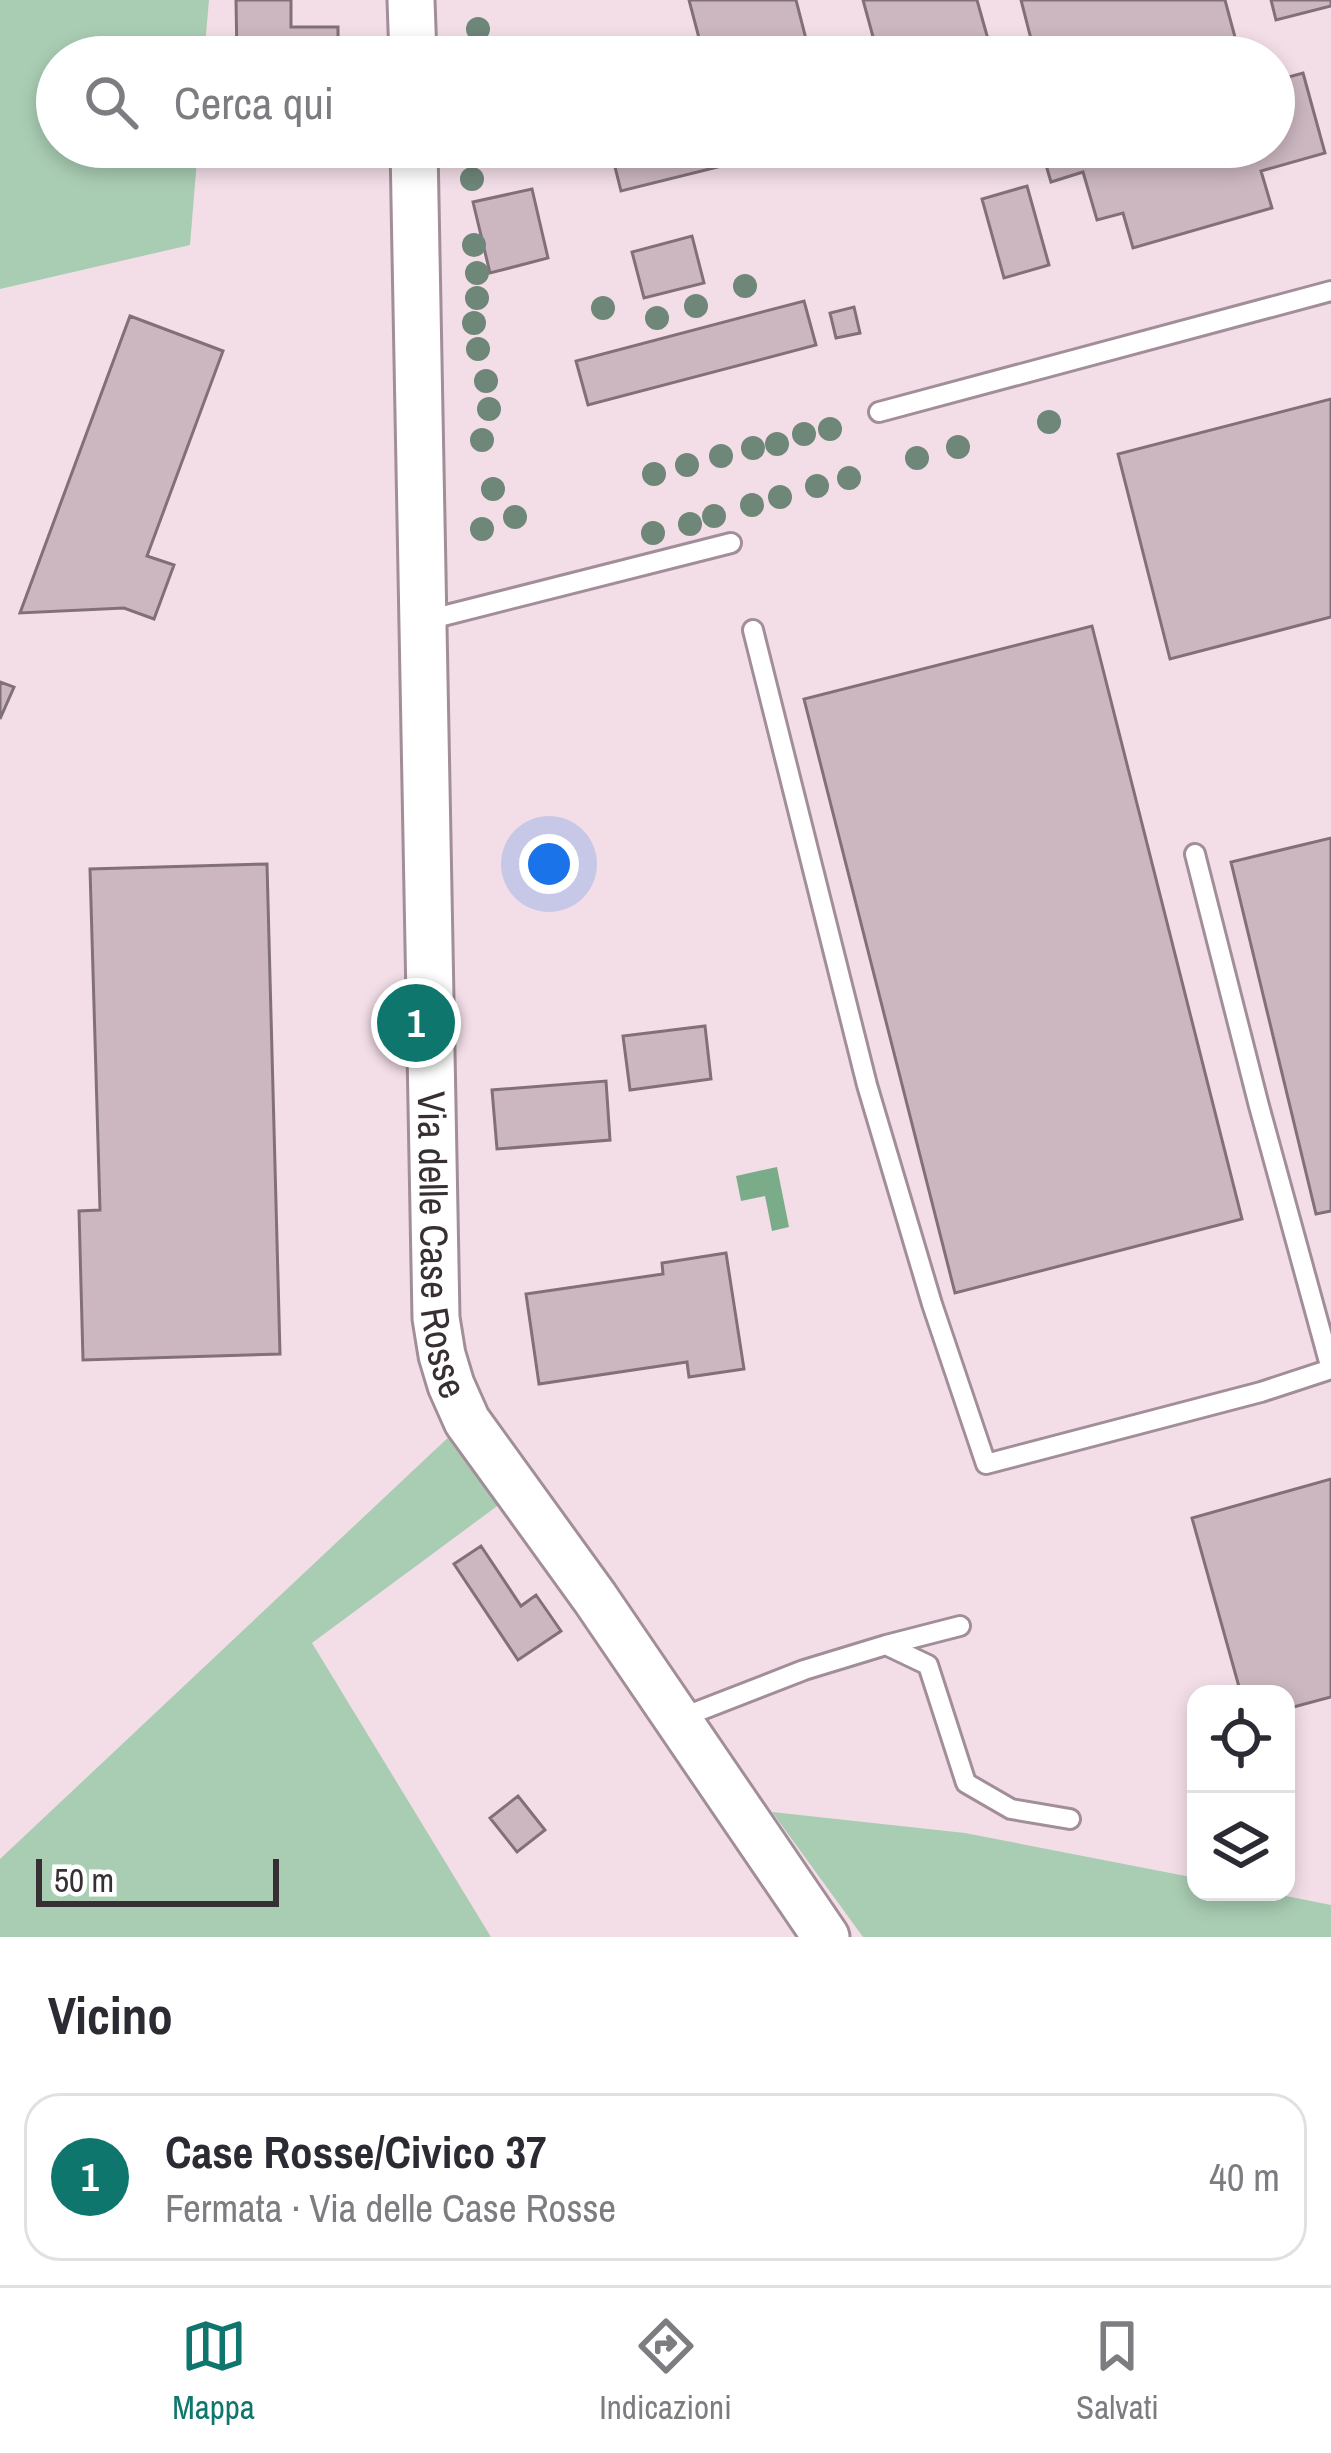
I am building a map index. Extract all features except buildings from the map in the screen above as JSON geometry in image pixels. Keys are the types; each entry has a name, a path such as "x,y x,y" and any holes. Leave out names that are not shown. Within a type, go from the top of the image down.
{"street":[{"path":"411,0 412,36"},
{"name":"Via delle Case Rosse","path":"414,168 436,1318 442,1355 467,1421 595,1598 826,1937"}],"lane":[{"path":"878,412 1331,291"},
{"path":"423,621 731,543"},
{"path":"753,630 867,1085 986,1464 1331,1369 1195,854"},
{"path":"678,1719 804,1670 960,1626"},
{"path":"886,1645 928,1665 966,1783 1011,1809 1070,1820"}],"shaded area":[{"path":"0,0 209,0 206,36 36,36 36,168 196,168 190,245 0,289"},
{"path":"777,1167 789,1227 772,1231 765,1196 741,1201 736,1176"},
{"path":"454,1432 504,1501 312,1643 491,1937 0,1937 0,1859"},
{"path":"772,1812 965,1833 1187,1876 1187,1901 1295,1898 1331,1905 1331,1937 863,1937"}],"place":[{"name":"Case Rosse/Civico 37","path":"416,1023"}]}
